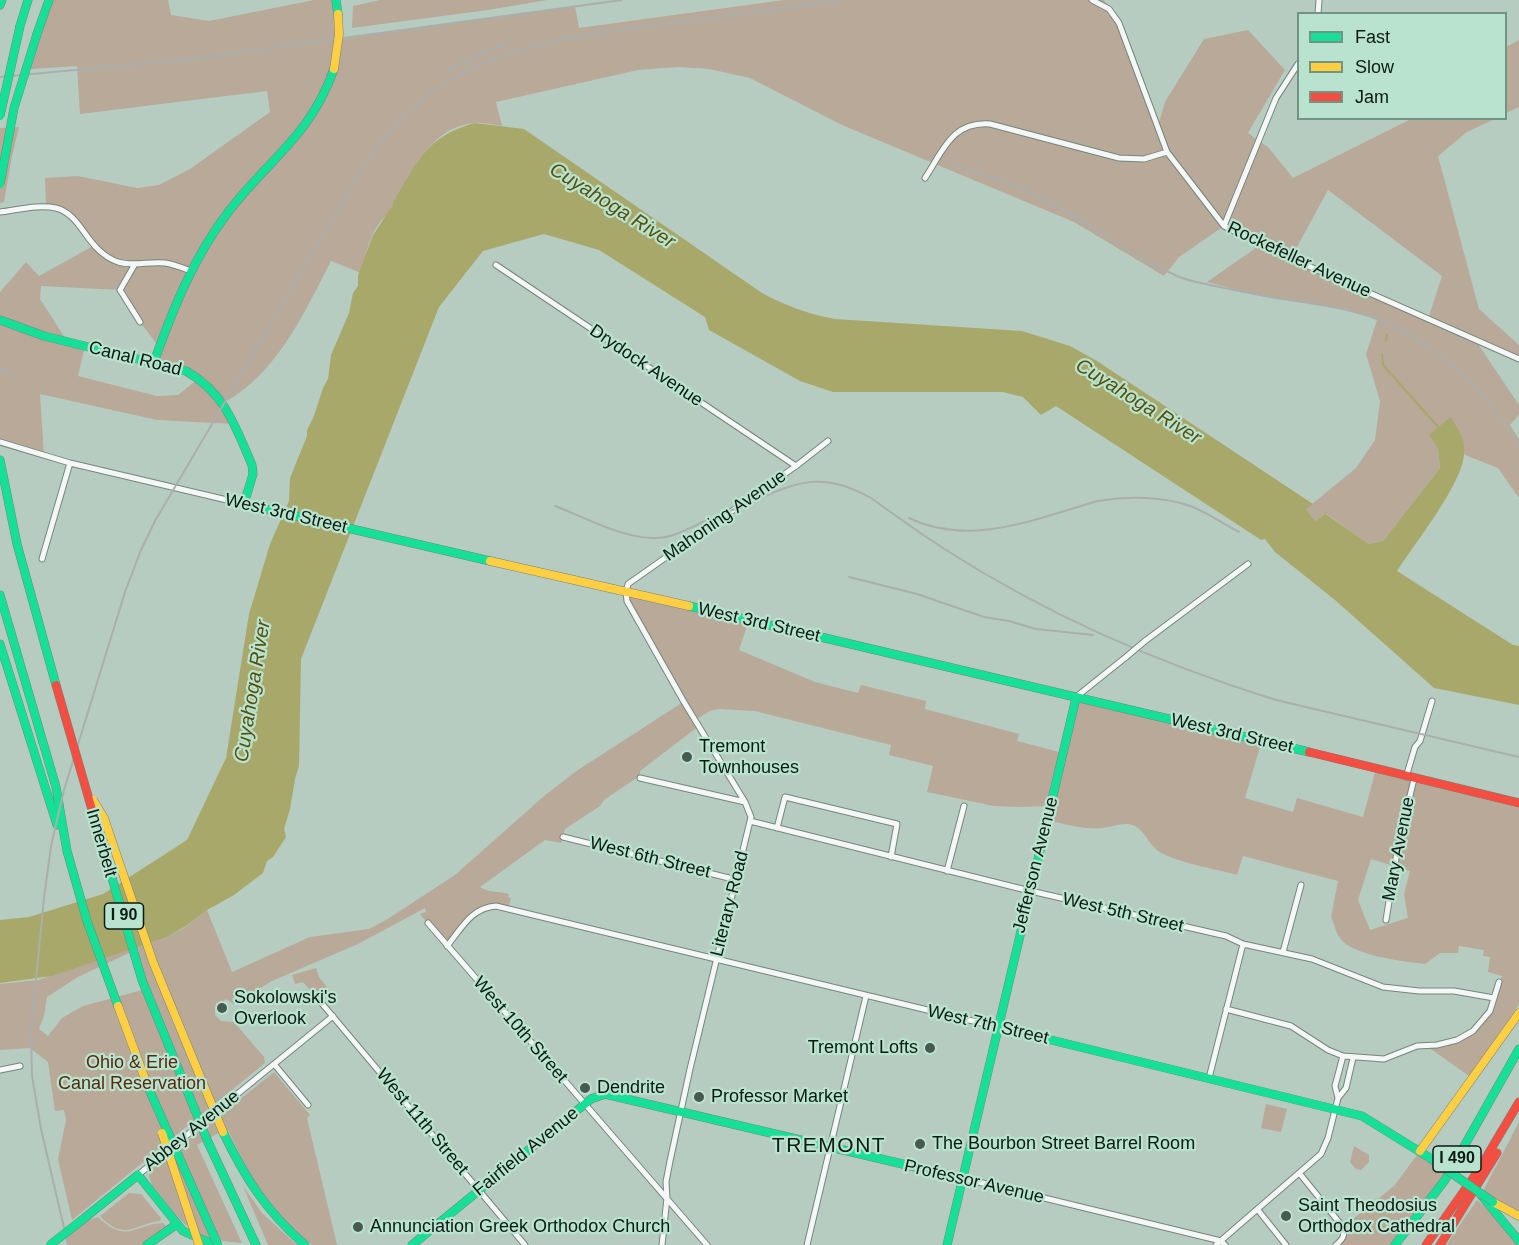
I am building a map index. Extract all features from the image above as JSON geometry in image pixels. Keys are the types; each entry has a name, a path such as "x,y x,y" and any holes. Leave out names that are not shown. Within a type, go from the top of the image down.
{"main road":[{"path":"0,5 2,0"},
{"path":"0,116 28,0"},
{"path":"0,184 14,108 49,0"},
{"path":"154,362 177,301 191,271 210,240 230,210 309,124 324,98 334,69 338,44 336,0"},
{"name":"Canal Road","path":"0,320 44,336 154,362 193,374 212,387 230,415 252,465 253,474 244,504"},
{"name":"Innerbelt","path":"0,460 17,544 142,980 208,1142 255,1243"},
{"name":"West 3rd Street","path":"244,504 1268,741 1410,778 1519,803"},
{"name":"Innerbelt","path":"0,595 56,787 67,851 87,921 148,1087 217,1245"},
{"path":"0,644 46,796 67,851"},
{"name":"Jefferson Avenue","path":"947,1245 1076,698"},
{"path":"86,790 104,818 153,962 223,1132 248,1183 258,1198 280,1223 305,1245"},
{"path":"1420,1151 1519,1013"},
{"name":"West 7th Street","path":"998,1027 1362,1116 1420,1151 1491,1203 1519,1216"},
{"name":"I 490","path":"1395,1245 1445,1180 1519,1049"},
{"path":"148,1087 177,1184 199,1245"},
{"name":"Professor Avenue","path":"584,1105 599,1095 610,1094 962,1178"},
{"name":"I 490","path":"1426,1245 1478,1171 1519,1102"},
{"name":"Fairfield Avenue","path":"412,1245 584,1105"},
{"path":"1440,1245 1488,1170 1519,1113"},
{"path":"138,1175 177,1224 192,1236 217,1245"},
{"name":"Abbey Avenue","path":"50,1245 138,1175"},
{"path":"1491,1203 1519,1241"},
{"path":"147,1245 177,1224"}],"street":[{"name":"Rockefeller Avenue","path":"1092,0 1110,9 1119,24 1167,152 1224,226 1272,250 1519,359"},
{"path":"1224,226 1276,98 1297,67"},
{"path":"925,178 952,137 964,127 981,123 1119,158 1144,159 1167,152"},
{"path":"0,212 41,207 56,208 68,213 93,246 105,256 120,262 135,264 165,263 191,271"},
{"path":"135,264 120,290 140,322"},
{"name":"Drydock Avenue","path":"496,265 796,466"},
{"name":"Mahoning Avenue","path":"626,592 628,584 828,441"},
{"name":"West 3rd Street","path":"0,442 70,464 244,504"},
{"path":"42,559 70,464"},
{"path":"1076,698 1145,641 1248,564"},
{"name":"Literary Road","path":"626,592 627,601 673,684 750,812 737,880 681,1111 668,1175 662,1245"},
{"name":"Mary Avenue","path":"1386,920 1414,747 1420,741 1432,701"},
{"path":"640,778 745,802"},
{"path":"777,828 785,797 897,824 891,857"},
{"path":"947,871 964,806"},
{"name":"West 5th Street","path":"750,821 947,871 1227,936 1243,944 1311,959 1383,987 1419,991 1454,991 1494,998"},
{"name":"West 6th Street","path":"563,837 737,880"},
{"path":"1283,952 1301,885"},
{"name":"West 7th Street","path":"447,946 472,914 486,907 496,906 998,1027"},
{"name":"West 10th Street","path":"428,923 708,1245"},
{"path":"1209,1078 1243,944"},
{"path":"1226,1009 1291,1026 1328,1050 1343,1056 1384,1059 1417,1046 1437,1045 1457,1040 1473,1031 1490,1011 1499,982"},
{"path":"807,1245 866,996"},
{"name":"West 11th Street","path":"319,1000 525,1245"},
{"name":"Abbey Avenue","path":"138,1175 333,1016"},
{"path":"1338,1098 1335,1086 1343,1056"},
{"path":"1221,1244 1321,1154 1338,1098 1346,1088 1353,1058"},
{"path":"274,1064 308,1105"},
{"path":"0,1070 20,1066"},
{"path":"1300,1174 1343,1227 1342,1240 1336,1245"},
{"name":"Professor Avenue","path":"962,1178 1221,1244"},
{"path":"1258,1210 1286,1245"}],"green space":[{"path":"49,0 168,0 171,15 209,21 314,0 336,0 341,39 575,6 579,28 784,0 1104,0 1119,23 1158,126 1165,102 1204,39 1248,30 1285,70 1248,133 1269,148 1293,178 1409,120 1493,120 1467,132 1438,156 1479,309 1519,345 1519,359 1476,341 1519,405 1519,415 1510,425 1519,439 1519,498 1498,468 1465,455 1461,435 1438,448 1440,468 1383,541 1369,544 1327,514 1315,521 1306,509 1356,468 1375,440 1380,401 1366,354 1377,320 1346,309 1252,294 1207,282 1260,245 1224,226 1179,257 1164,276 1074,222 842,125 750,78 709,69 678,67 638,70 496,102 502,126 474,123 457,127 443,135 421,158 388,215 377,226 361,273 331,261 300,321 275,358 260,375 225,402 234,424 157,420 40,394 44,455 0,442 0,292 26,262 39,276 93,246 68,213 46,207 45,178 78,176 137,188 159,185 190,169 270,112 267,91 80,114 77,66 32,69 27,66","holes":["1328,190 1442,276 1428,319 1291,258","41,286 120,290 159,347 154,362 199,378 178,395 157,396 78,376 85,346 67,341 40,299"]},
{"path":"380,0 547,0 352,28 353,6"},
{"path":"1519,40 1519,107 1507,113 1507,46"},
{"path":"19,127 4,202 0,203 0,128"},
{"path":"626,592 749,620 739,650 815,682 858,693 861,685 926,701 925,709 1019,734 1017,741 1063,753 1076,698 1262,740 1245,798 1293,812 1297,798 1363,817 1376,769 1519,803 1519,1004 1472,1078 1425,1045 1444,1042 1470,1032 1484,1020 1490,1011 1502,976 1488,972 1490,957 1483,956 1484,950 1459,946 1458,953 1440,953 1425,964 1366,953 1346,944 1336,931 1331,917 1338,881 1243,856 1237,875 1184,862 1164,854 1157,850 1135,826 1123,824 1103,828 1082,827 1047,820 1050,806 994,806 927,792 933,766 889,755 891,745 755,711 719,709 710,711 695,720 699,726 640,771 640,778 638,777 604,800 600,806 565,829 561,843 545,840 480,887 509,894 508,897 511,898 508,909 496,906 479,910 447,946 420,914 426,912 425,908 358,944 272,981 234,1004 226,999 215,1010 215,1015 221,1021 234,1022 264,1057 265,1063 72,1220 58,1159 66,1120 64,1110 55,1111 48,1062 30,1048 0,1050 0,984 38,980 167,937 184,928 207,910 232,972 310,937 369,929 386,920 455,875 544,796 575,772 683,702 627,601","holes":["1371,859 1410,871 1404,894 1408,918 1370,930 1358,900","133,951 146,989 83,1006 62,1018 48,1036 39,1029 47,997 78,977"]},
{"path":"316,968 319,977 330,991 319,1000 303,982 295,984 292,975"},
{"name":"Ohio & Erie Canal Reservation","path":"274,1072 310,1115 307,1118 337,1245 312,1245 292,1229 265,1199 247,1170 229,1132 225,1129 197,1145 242,1243 210,1238 198,1233 180,1219 152,1185 149,1176 151,1170"},
{"path":"1266,1104 1287,1109 1281,1132 1261,1128"},
{"path":"1519,1122 1519,1216 1481,1195"},
{"path":"1354,1146 1369,1155 1369,1162 1361,1170 1356,1169 1350,1162"},
{"path":"1420,1151 1451,1173 1397,1245 1337,1245 1342,1240 1343,1227 1394,1186"},
{"path":"243,1186 262,1213 297,1245 268,1245"},
{"path":"129,1193 141,1194 161,1218 160,1221 124,1230 109,1224 100,1216"},
{"path":"1477,1200 1493,1213 1517,1245 1446,1245"},
{"path":"98,1217 116,1230 130,1231 163,1223 169,1229 147,1245 68,1245 66,1237 88,1220"}],"water":[{"name":"Cuyahoga River","path":"474,123 524,129 762,293 797,309 835,319 1022,331 1070,346 1097,361 1313,504 1306,509 1315,521 1326,514 1369,544 1383,541 1440,468 1438,448 1429,435 1450,417 1463,440 1465,450 1461,469 1436,515 1397,571 1513,645 1519,646 1519,705 1434,688 1335,600 1275,552 1265,539 1261,540 1056,406 1041,415 1023,397 1003,392 833,392 800,381 709,330 705,317 599,250 544,234 483,251 439,307 301,659 299,766 284,829 286,837 273,857 267,861 263,873 234,895 167,937 52,976 0,983 0,920 29,917 103,894 187,840 226,758 249,614 270,544 289,501 290,478 328,379 331,355 349,313 353,293 358,286 358,275 373,235 424,153 444,136"}],"waterway":[{"path":"1386,341 1387,335"},
{"path":"1382,354 1383,365 1440,429"}],"railway":[{"path":"0,77 182,60 622,0"},
{"path":"68,1245 41,1129 32,1076 31,1032 51,846 64,790 125,592 141,550 155,521 364,165 394,127 425,98 457,75 492,59 529,47 569,38 842,0"},
{"path":"448,70 478,54 508,43"},
{"path":"952,163 1041,198 1144,259 1183,279 1342,309 1362,314 1409,334 1431,349 1472,384 1490,404 1519,446"},
{"path":"0,370 13,373"},
{"path":"555,506 630,535 662,538 680,533 785,488 812,482 840,485 871,498 946,550 1025,596 1106,636 1190,671 1276,700 1519,757"},
{"path":"909,518 932,527 980,530 1028,522 1098,501 1146,498 1182,503 1193,507 1239,532"},
{"path":"849,577 917,594 984,617 1036,629 1093,635"}],"traffic: fast":[{"path":"0,5 2,0"},
{"path":"20,26 28,0"},
{"path":"37,34 49,0"},
{"path":"336,0 338,14"},
{"path":"0,116 20,26"},
{"path":"0,184 14,108 37,34"},
{"path":"154,362 177,303 205,246 229,211 314,112 334,69"},
{"path":"0,320 44,336 186,371 199,380 220,400 252,465 253,474 244,504 490,561"},
{"path":"0,460 17,544 56,685"},
{"path":"0,595 56,787 67,851 87,921 118,1006"},
{"path":"689,606 1309,752"},
{"path":"0,644 57,825"},
{"path":"947,1245 1076,698"},
{"path":"99,834 142,980 208,1142"},
{"path":"998,1027 1362,1116 1430,1158"},
{"path":"1395,1245 1445,1180 1519,1049"},
{"path":"148,1087 218,1245"},
{"path":"412,1245 591,1099 605,1094 962,1178"},
{"path":"223,1132 258,1193 279,1219 305,1245"},
{"path":"208,1142 256,1245"},
{"path":"1430,1158 1493,1202"},
{"path":"77,1224 138,1175 183,1231 215,1245"},
{"path":"1481,1195 1519,1241"},
{"path":"50,1245 77,1224"},
{"path":"147,1245 177,1224"}],"traffic: slow":[{"path":"334,69 339,34 338,14"},
{"path":"490,561 689,606"},
{"path":"93,800 104,818 153,962 223,1132"},
{"path":"118,1006 148,1087"},
{"path":"1420,1151 1519,1013"},
{"path":"162,1133 199,1245"},
{"path":"1493,1202 1519,1216"}],"traffic: jam":[{"path":"56,685 99,834"},
{"path":"1309,752 1519,803"},
{"path":"1426,1245 1478,1171 1519,1102"},
{"path":"1440,1245 1497,1153"}],"place":[{"name":"Tremont Townhouses","path":"687,757"},
{"name":"Sokolowski's Overlook","path":"222,1008"},
{"name":"Tremont Lofts","path":"930,1048"},
{"name":"Dendrite","path":"585,1088"},
{"name":"Professor Market","path":"699,1097"},
{"name":"The Bourbon Street Barrel Room","path":"920,1144"},
{"name":"Saint Theodosius Orthodox Cathedral","path":"1286,1216"},
{"name":"Annunciation Greek Orthodox Church","path":"358,1227"}],"district":[{"name":"TREMONT","path":"829,1146"}]}
